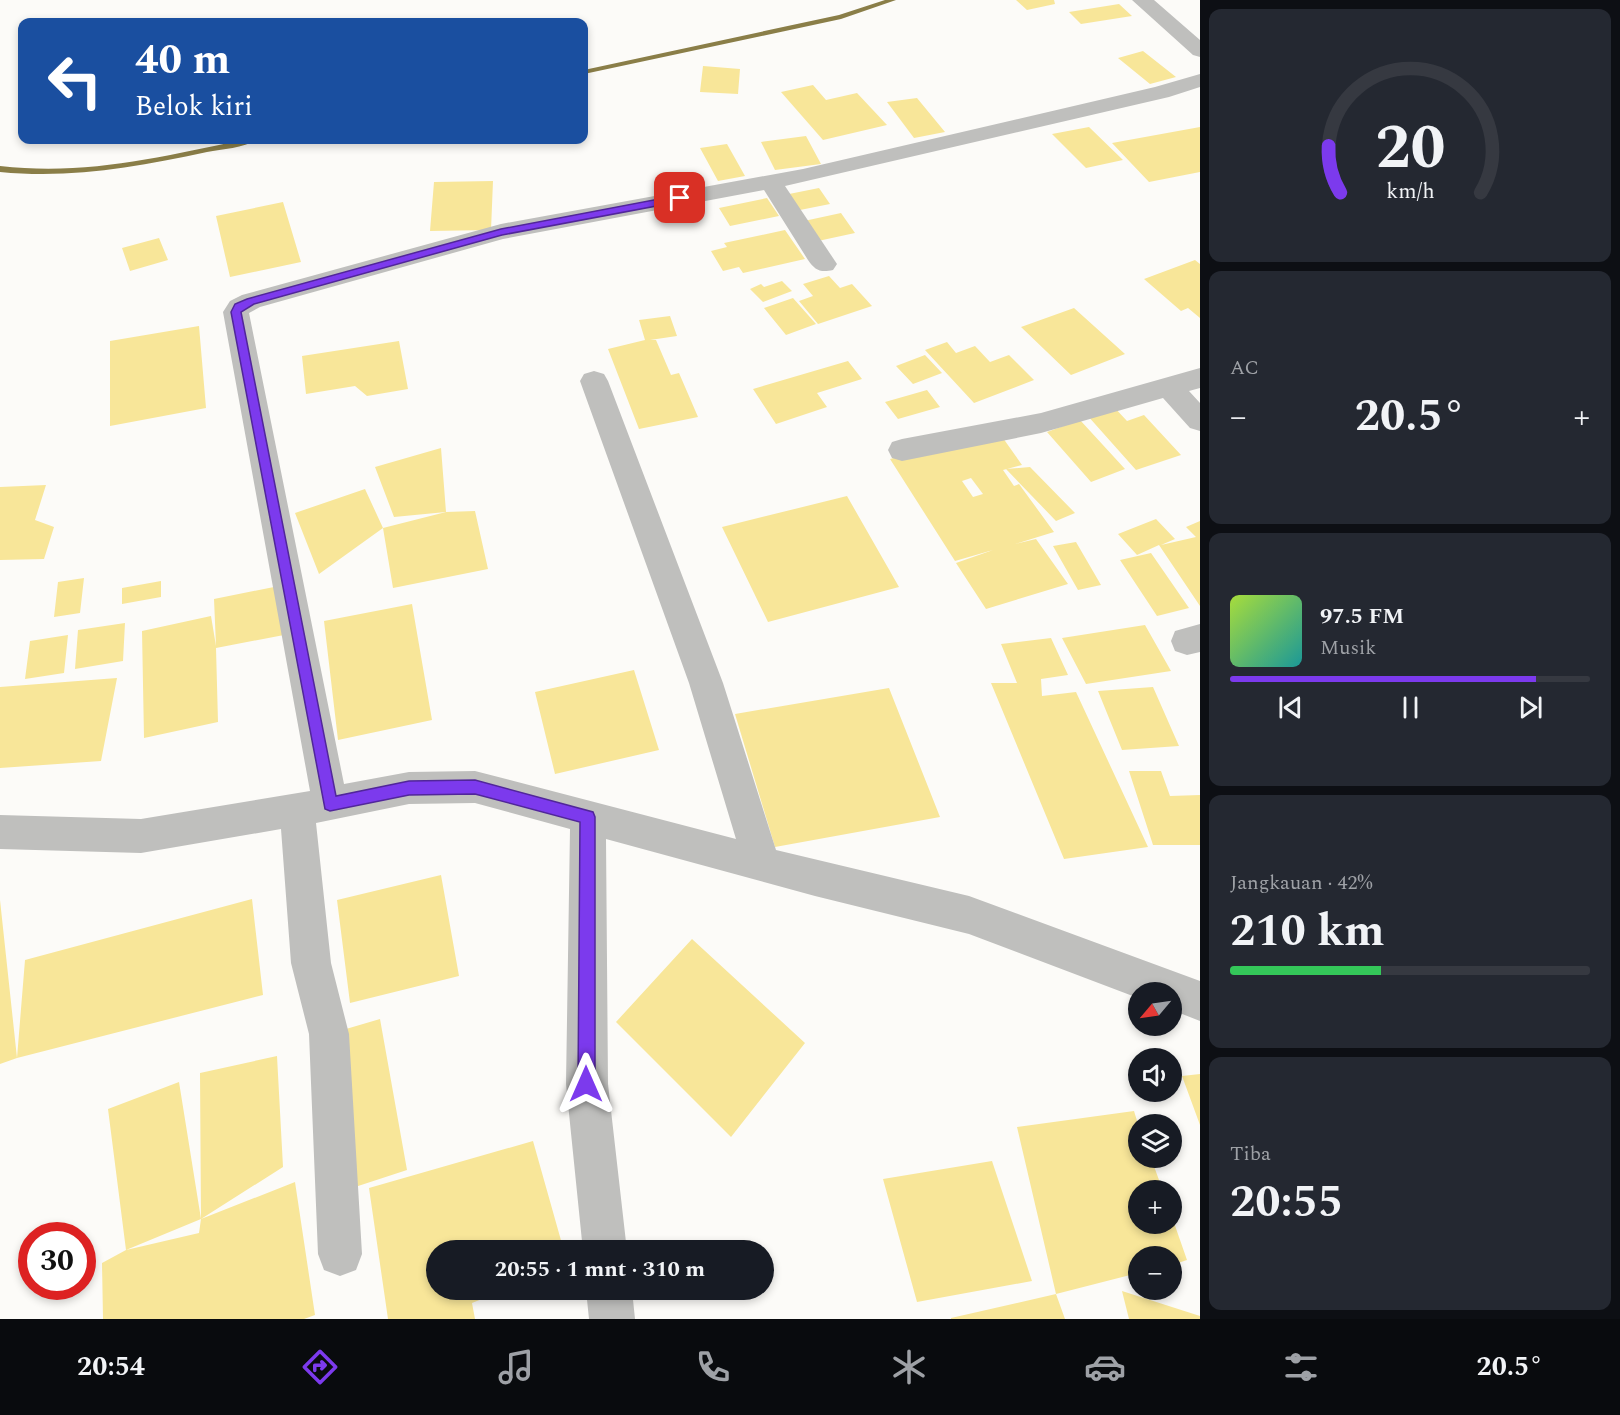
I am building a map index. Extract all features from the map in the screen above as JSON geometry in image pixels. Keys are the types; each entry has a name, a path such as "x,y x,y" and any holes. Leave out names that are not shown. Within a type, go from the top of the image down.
{"street":[{"path":"1142,0 1200,51"},
{"path":"340,1254 329,1034 311,963 314,807 236,312 239,307 250,301 501,232 770,182 1161,92 1200,80"},
{"path":"770,182 789,208 808,245 824,264"},
{"path":"902,450 1041,423 1200,378"},
{"path":"594,381 706,683 762,864"},
{"path":"1168,386 1200,421"},
{"path":"0,832 141,836 314,807 409,788 475,787 762,864 969,915 1200,1001"},
{"path":"588,817 586,1084 603,1240"},
{"path":"610,1300 612,1319"}],"building":[{"path":"1016,0 1054,0 1055,4 1027,10"},
{"path":"1119,4 1132,16 1081,24 1069,12"},
{"path":"1143,51 1176,77 1150,84 1118,58"},
{"path":"703,66 740,69 738,94 700,92"},
{"path":"813,85 826,100 857,93 887,125 823,140 781,92"},
{"path":"917,98 945,132 914,138 887,102"},
{"path":"1089,127 1123,160 1086,168 1052,134"},
{"path":"1200,127 1200,172 1149,182 1112,143"},
{"path":"806,136 821,164 775,170 761,142"},
{"path":"727,144 745,176 718,181 700,148"},
{"path":"493,181 491,230 430,231 434,182"},
{"path":"819,188 830,204 800,210 789,194"},
{"path":"767,198 779,216 730,226 719,208"},
{"path":"283,202 301,262 230,277 216,216"},
{"path":"841,213 855,233 818,241 804,221"},
{"path":"785,230 805,259 743,273 739,267 723,271 711,251 727,247 724,243"},
{"path":"159,238 168,260 130,271 122,248"},
{"path":"1195,260 1200,264 1200,318 1188,308 1181,311 1144,279"},
{"path":"829,276 840,288 852,284 872,306 818,324 799,301 813,296 803,284"},
{"path":"782,281 792,291 763,302 750,289 761,284 764,287"},
{"path":"793,298 816,324 786,335 764,308"},
{"path":"1074,308 1125,354 1071,375 1021,327"},
{"path":"670,316 677,336 650,340 656,340 671,375 679,373 698,417 639,429 608,349 645,340 639,320"},
{"path":"199,326 206,408 110,426 110,341"},
{"path":"399,341 408,389 367,396 355,386 306,394 302,356"},
{"path":"947,342 956,353 975,346 990,362 1009,355 1034,380 974,403 925,350"},
{"path":"925,355 942,373 913,384 896,366"},
{"path":"848,361 862,379 817,393 827,407 776,424 753,389"},
{"path":"927,390 940,407 898,419 885,402"},
{"path":"1113,406 1127,421 1144,415 1181,455 1136,470 1087,415"},
{"path":"1080,420 1125,469 1091,482 1047,432"},
{"path":"998,431 1022,465 1003,470 1014,486 1019,484 1054,532 1015,544 1036,539 1068,584 986,609 956,563 993,550 955,561 890,459","holes":["971,478 983,494 973,497 962,481"]},
{"path":"441,448 446,512 394,517 375,467"},
{"path":"1030,467 1075,513 1056,521 1006,469"},
{"path":"46,485 35,520 54,527 44,559 0,560 0,487"},
{"path":"365,489 383,528 319,574 295,513"},
{"path":"847,496 899,587 768,622 722,527"},
{"path":"475,511 488,569 393,588 383,528 446,512"},
{"path":"1156,519 1175,539 1161,545 1196,537 1186,527 1200,521 1200,606 1159,545 1137,555 1118,534"},
{"path":"1076,542 1101,585 1078,590 1053,546"},
{"path":"1151,553 1189,608 1157,616 1120,560"},
{"path":"84,578 80,613 54,617 58,582"},
{"path":"161,581 161,597 122,604 122,588"},
{"path":"279,586 284,635 216,648 218,722 144,738 142,631 211,616 216,646 214,599"},
{"path":"412,604 432,720 338,740 324,621"},
{"path":"125,623 123,661 75,669 78,630"},
{"path":"1145,625 1171,671 1086,684 1062,638"},
{"path":"68,635 64,673 25,679 30,641"},
{"path":"1051,638 1068,675 1041,679 1042,696 1076,692 1148,847 1064,859 991,683 1017,683 1001,644"},
{"path":"634,670 659,750 555,774 535,692"},
{"path":"117,678 101,761 0,768 0,687"},
{"path":"1153,687 1179,746 1122,750 1098,691"},
{"path":"889,688 940,817 775,847 735,714"},
{"path":"1129,771 1161,771 1170,796 1200,795 1200,845 1153,845"},
{"path":"441,875 459,976 350,1003 337,900"},
{"path":"252,899 263,995 17,1058 25,960"},
{"path":"0,900 17,1058 0,1064"},
{"path":"692,939 805,1043 731,1137 616,1022"},
{"path":"380,1019 407,1170 352,1188 329,1034"},
{"path":"277,1056 283,1167 201,1219 200,1073"},
{"path":"1200,1074 1200,1125 1182,1076"},
{"path":"179,1082 201,1219 126,1250 108,1109"},
{"path":"1134,1111 1135,1114 1128,1114 1128,1168 1155,1168 1159,1180 1128,1180 1128,1234 1178,1234 1187,1260 1182,1262 1182,1246 1128,1246 1128,1276 1056,1294 1017,1127"},
{"path":"533,1141 561,1240 426,1240 426,1300 479,1300 472,1303 475,1319 388,1319 369,1188"},
{"path":"992,1161 1032,1281 917,1302 883,1179"},
{"path":"295,1182 315,1315 304,1319 103,1319 102,1263 126,1250 199,1233 201,1219"},
{"path":"1122,1291 1128,1293 1128,1300 1150,1300 1200,1316 1200,1319 1129,1319"},
{"path":"1056,1294 1065,1319 951,1319 951,1318"}],"waterway":[{"path":"588,71 841,17 892,0"},
{"path":"0,169 63,173 95,170 127,166 233,144"}],"route":[{"path":"586,1084 588,817 475,787 409,788 330,804 236,312 239,307 250,301 501,232 680,198"}]}
